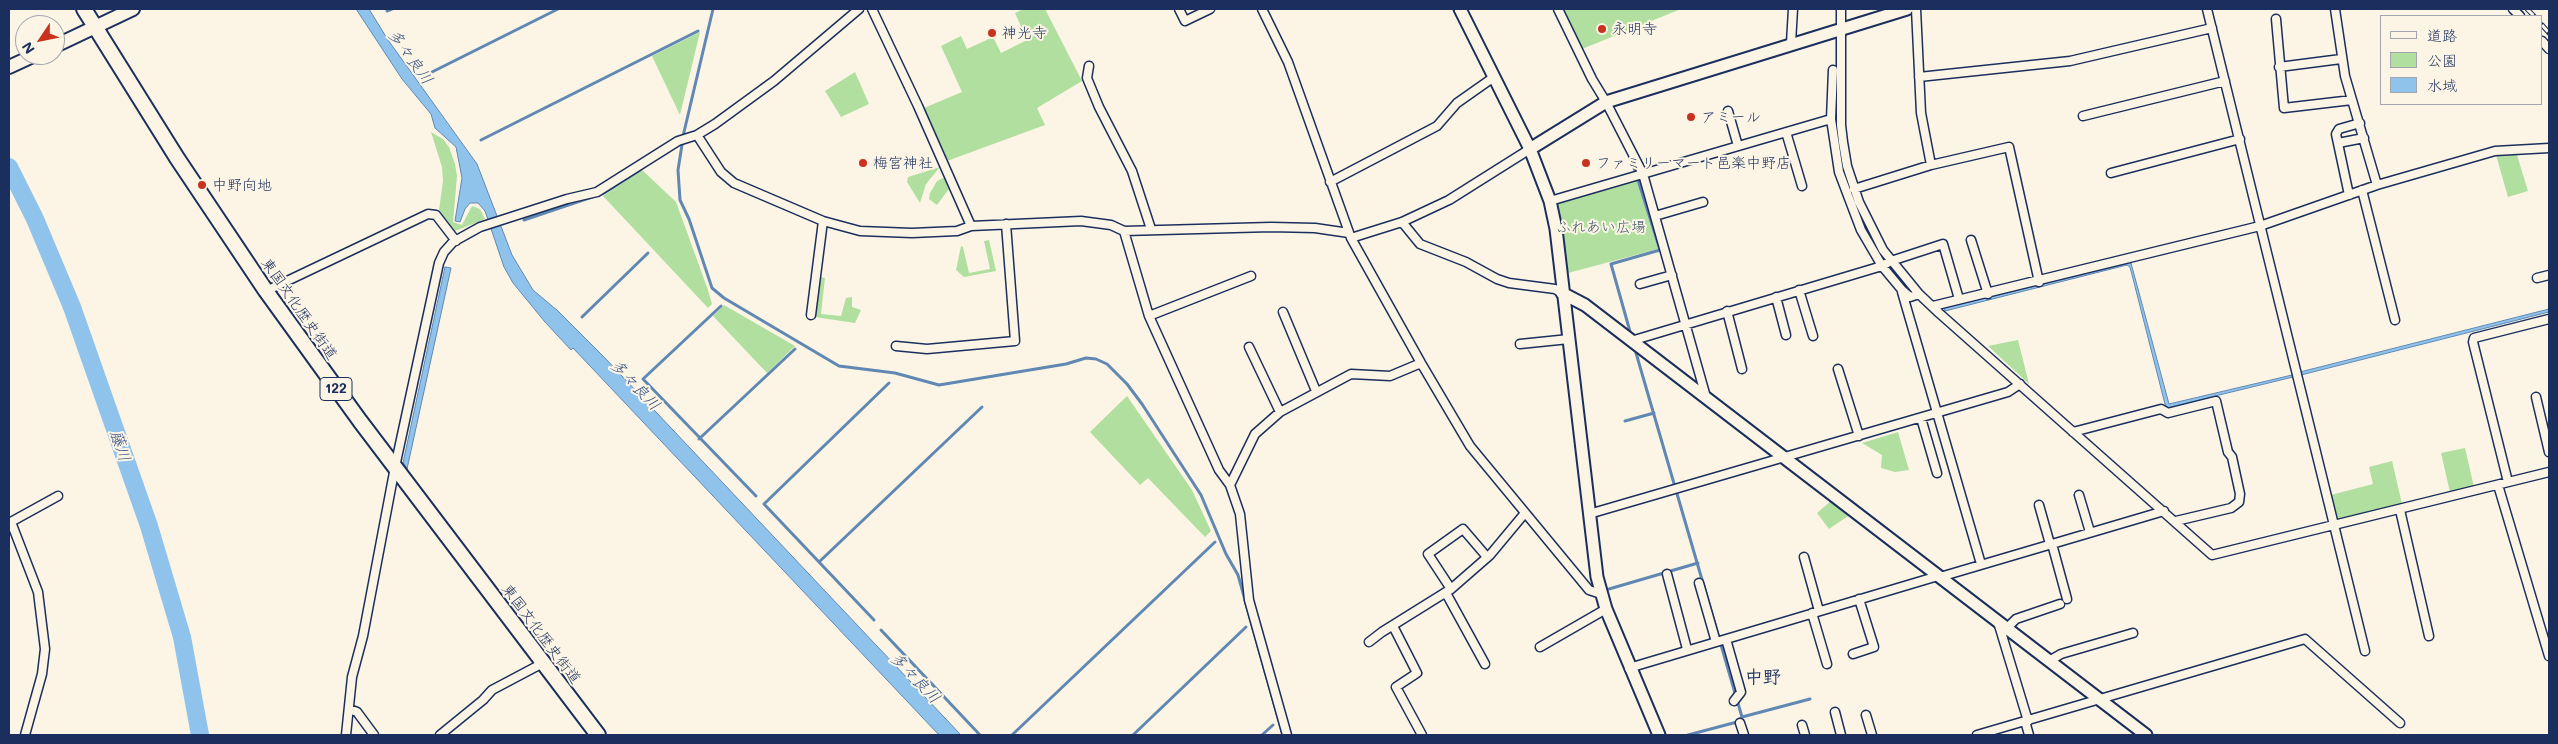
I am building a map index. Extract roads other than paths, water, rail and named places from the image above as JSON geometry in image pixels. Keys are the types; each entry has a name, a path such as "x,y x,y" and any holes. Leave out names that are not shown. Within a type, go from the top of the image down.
{"highway":[{"name":"東国文化歴史街道","path":"84,9 177,158 266,291 395,468 598,735"}],"main road":[{"path":"65,41 132,9"}],"street":[{"path":"346,735 349,699 395,468 439,264 444,252 456,241 480,227 597,192 678,141 697,135 774,81 859,9"},
{"path":"872,9 915,98 971,226"},
{"path":"1179,9 1185,21 1210,9"},
{"path":"1262,9 1288,62 1350,235 1421,363 1470,446 1589,590 1600,594"},
{"path":"1460,9 1530,150 1550,201 1556,229 1562,293 1600,594 1629,668 1659,735"},
{"path":"1558,9 1592,79 1643,174 1706,398"},
{"path":"1792,43 1793,9"},
{"path":"1841,9 1841,125 1847,166 1854,190 1883,250 1919,294 2212,555 2334,527 2549,472"},
{"path":"697,135 727,178 748,190 823,221 860,232 958,231 971,226 1082,222 1111,225 1124,231 1271,226 1315,228 1350,235 1402,222 1449,200 1606,102 1840,28 1907,9"},
{"path":"1916,9 1921,113 1931,165"},
{"path":"2207,9 2365,651"},
{"path":"2335,9 2341,59 2377,185"},
{"path":"2276,19 2284,108 2352,100"},
{"path":"1919,77 2070,61 2212,28"},
{"path":"2279,67 2341,59"},
{"path":"1089,66 1087,78 1099,107 1132,171 1151,230"},
{"path":"1832,70 1831,119 1835,153 1845,191 1860,230 1882,266 1902,290 1910,297 1919,294"},
{"path":"1330,182 1437,126 1457,103 1494,77"},
{"path":"2083,116 2225,81"},
{"path":"1728,111 1738,146"},
{"path":"1550,201 1831,119"},
{"path":"2348,195 2336,134 2339,130 2360,123"},
{"path":"1786,132 1802,186"},
{"path":"2338,143 2364,138"},
{"path":"2111,173 2240,139"},
{"path":"1854,190 1931,165 2010,147 2039,282"},
{"path":"1933,306 2039,282 2260,226 2377,185 2495,151 2549,148"},
{"path":"2362,190 2396,320"},
{"path":"1655,216 1703,202"},
{"path":"266,291 428,214 436,215 456,241"},
{"path":"811,315 823,221"},
{"path":"1402,222 1420,244 1466,262 1497,279 1509,283 1555,289 1585,306 2146,735"},
{"path":"896,346 927,349 1016,341 1006,224"},
{"path":"1124,231 1149,316 1219,470 1230,484 1240,514 1249,600 1287,735"},
{"path":"1971,240 1988,294"},
{"path":"1630,341 1882,266 1891,260 1943,244 1959,299"},
{"path":"1640,284 1672,275"},
{"path":"2537,278 2549,275"},
{"path":"1149,316 1251,276"},
{"path":"1799,290 1813,336"},
{"path":"1902,290 1981,564"},
{"path":"1776,297 1786,335"},
{"path":"1727,311 1742,368"},
{"path":"1283,312 1316,391"},
{"path":"2508,482 2473,342 2474,338 2549,319"},
{"path":"1520,344 1569,339"},
{"path":"1249,347 1280,412"},
{"path":"1230,484 1255,434 1280,412 1316,391 1351,374 1390,376 1421,363"},
{"path":"1838,369 1859,436"},
{"path":"1589,514 2008,392 2020,384"},
{"path":"2536,397 2549,452"},
{"path":"2073,432 2161,410 2168,413 2216,401 2228,452 2232,457 2239,502 2231,508 2176,521"},
{"path":"1920,418 1937,473"},
{"path":"2498,485 2549,656"},
{"path":"2079,495 2090,532"},
{"path":"25,735 42,674 45,649 38,592 10,522 58,496"},
{"path":"2007,628 2016,619 2063,602 2051,544 2038,505"},
{"path":"2400,510 2429,636"},
{"path":"1629,668 2164,511"},
{"path":"1369,642 1448,591 1487,557 1524,513"},
{"path":"1485,664 1428,554 1463,529 1487,557"},
{"path":"1804,556 1827,664"},
{"path":"1668,574 1687,650"},
{"path":"1699,582 1716,642"},
{"path":"1853,654 1874,647 1859,599"},
{"path":"1540,647 1606,609"},
{"path":"1998,620 2029,735"},
{"path":"1392,626 1417,673 1396,686 1422,735"},
{"path":"2049,661 2061,654 2133,633"},
{"path":"1726,639 1741,692 1734,700"},
{"path":"1977,735 2305,640 2400,723"},
{"path":"440,735 483,700 492,690 543,663"},
{"path":"340,696 349,699"},
{"path":"349,709 357,712 374,735"},
{"path":"1835,712 1841,735"},
{"path":"1866,715 1872,735"},
{"path":"1740,723 1744,735"},
{"path":"1802,725 1805,735"}],"water":[{"path":"356,9 369,9 388,40 477,164 512,255 533,290 558,311 605,358 961,735 939,735 573,348 571,350 545,322 513,283 504,267 485,211 478,203 470,203 465,209 460,222 455,221 462,178 456,147 435,128 431,114 402,79"},
{"path":"2131,263 2169,404 2292,375 2293,377 2166,408 2130,267 2127,265 1945,311 1944,308"},
{"path":"445,267 451,268 407,469 403,463"},
{"path":"2549,309 2549,312 2301,375 2300,372"}],"waterway":[{"path":"387,11 392,9"},
{"name":"多々良川","path":"430,73 558,9"},
{"path":"713,9 684,132 678,170 680,200 689,219 712,288 724,298 839,366 895,373 939,385 1066,364 1086,358 1096,359 1107,364 1127,384 1142,404 1201,495 1226,554 1238,575 1283,735"},
{"path":"481,140 698,31"},
{"path":"1630,155 1660,250 1611,264 1631,335"},
{"name":"藤川","path":"9,167 35,219 72,307 149,526 182,637 200,735"},
{"path":"524,220 604,193 640,170"},
{"path":"582,317 648,253"},
{"name":"多々良川","path":"721,306 643,379 756,496"},
{"path":"699,439 795,349"},
{"path":"1636,353 1742,717 1737,722 1688,735"},
{"path":"874,620 764,504 889,383"},
{"path":"819,562 982,407"},
{"path":"1625,421 1654,413"},
{"path":"1012,735 1215,542"},
{"path":"1609,589 1698,563"},
{"path":"1133,735 1246,627"},
{"name":"多々良川","path":"881,630 980,735"},
{"path":"1742,717 1810,699"},
{"path":"1262,735 1273,725"}],"railway":[{"path":"2527,9 2533,15"},
{"path":"2543,26 2549,33"}],"place":[{"name":"永明寺","path":"1602,29"},
{"name":"神光寺","path":"992,33"},
{"name":"アミール","path":"1691,117"},
{"name":"梅宮神社","path":"863,163"},
{"name":"ファミリーマート邑楽中野店","path":"1586,163"},
{"name":"中野向地","path":"202,185"}],"district":[{"name":"中野","path":"1763,677"}],"park label":[{"name":"ふれあい広場","path":"1601,227"}]}
